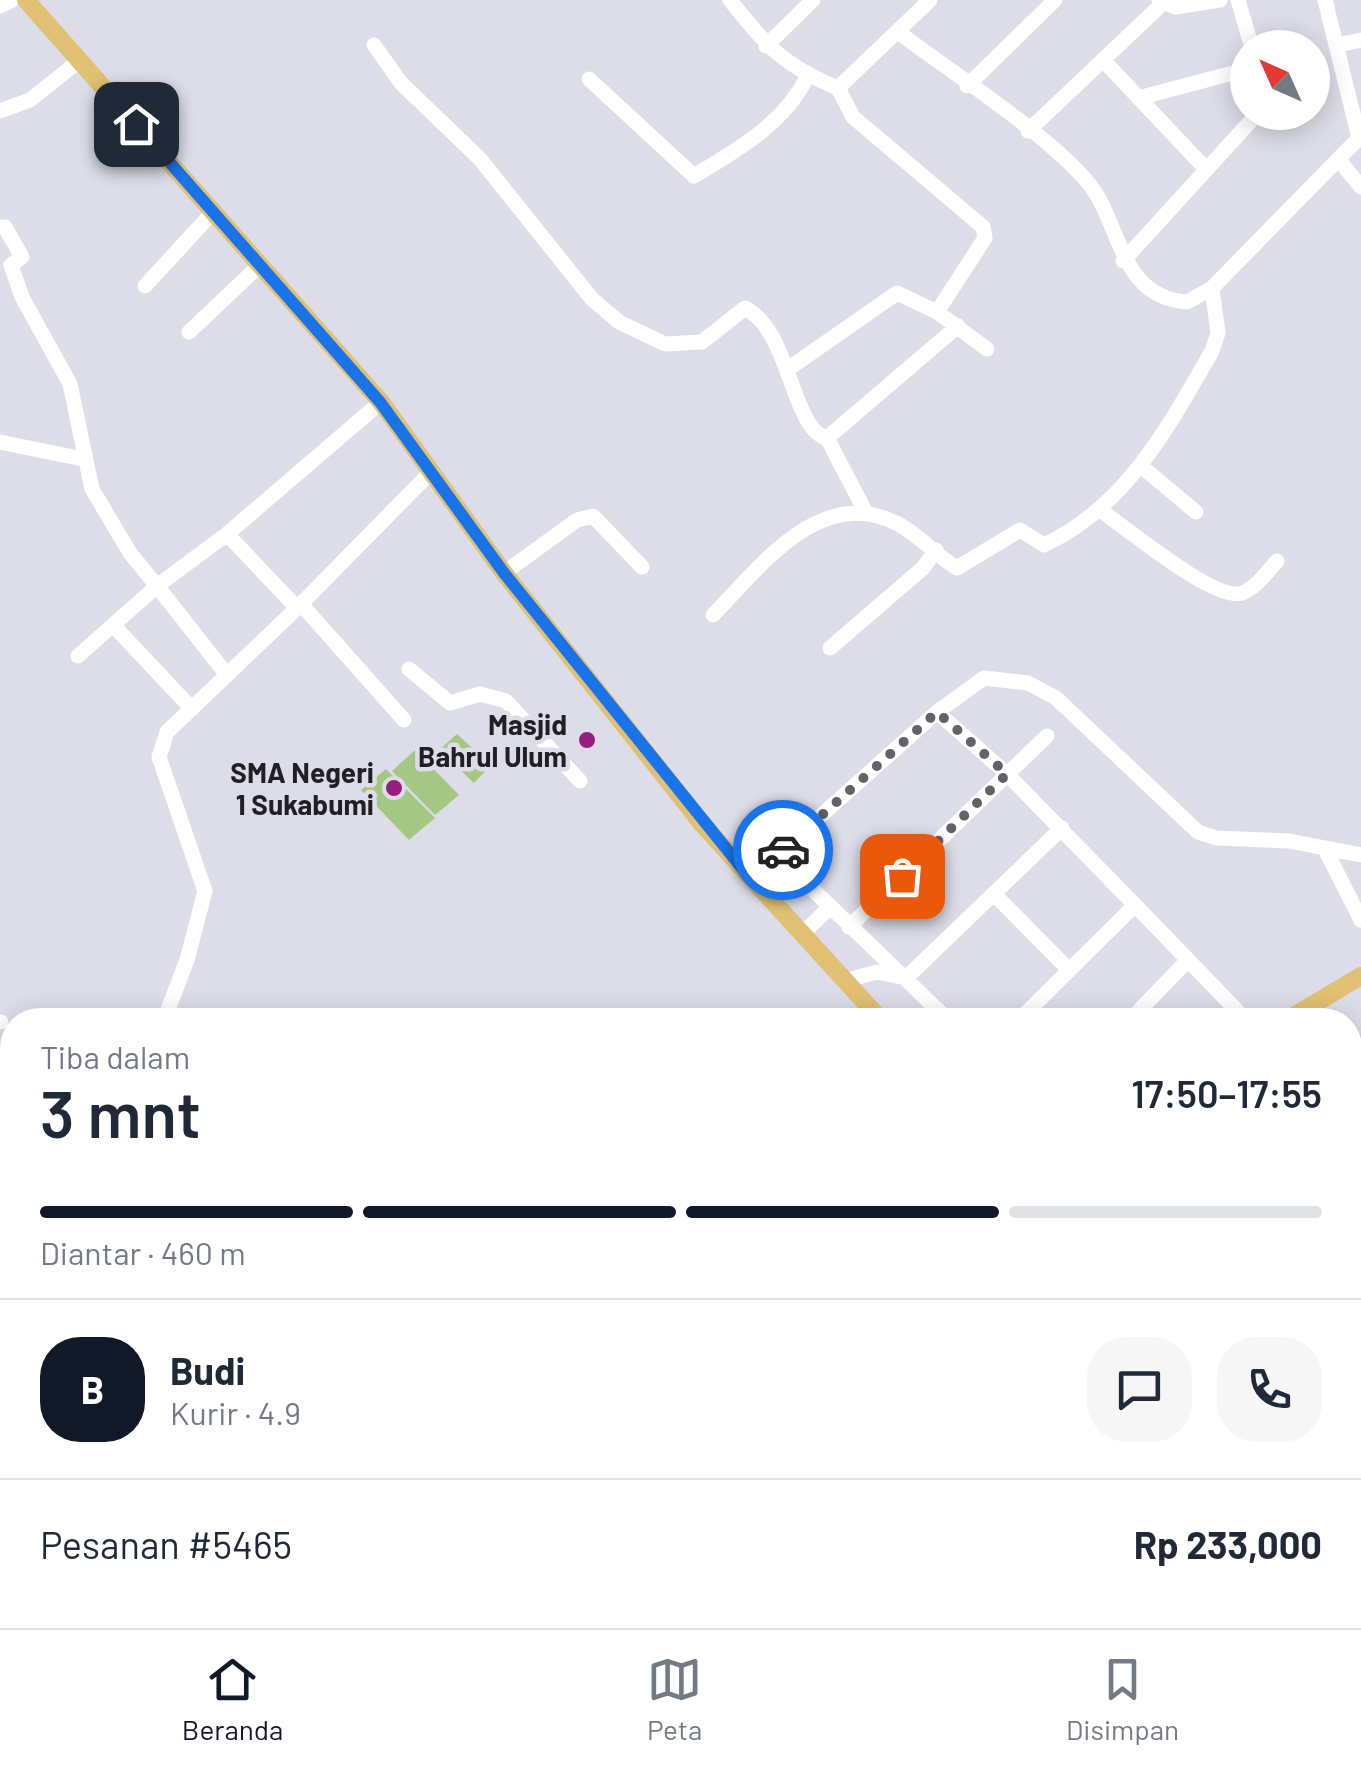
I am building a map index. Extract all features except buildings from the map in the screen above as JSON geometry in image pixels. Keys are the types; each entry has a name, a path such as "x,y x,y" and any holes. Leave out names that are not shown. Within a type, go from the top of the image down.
{"main road":[{"path":"26,0 380,402 504,573 750,878 870,1008"},
{"path":"1307,1008 1361,976"}],"street":[{"path":"0,6 12,0"},
{"path":"730,0 766,46 807,77 838,88 847,111 985,230 955,290 938,312"},
{"path":"766,46 813,0"},
{"path":"838,88 930,0"},
{"path":"968,86 1055,0"},
{"path":"1028,131 1161,2 1175,7 1220,0"},
{"path":"1238,0 1247,30"},
{"path":"898,32 1028,131 1090,185 1110,220 1122,260 1154,290 1178,302 1198,298 1212,288 1360,138 1325,0"},
{"path":"1338,45 1361,40"},
{"path":"374,45 402,84 480,160 592,299 619,322 666,344 702,342 745,308 775,335 815,430 827,438 864,509"},
{"path":"1103,60 1142,96 1205,168"},
{"path":"0,112 30,100 79,61"},
{"path":"1142,96 1230,74"},
{"path":"590,79 694,176 762,131 788,107 807,77"},
{"path":"1122,260 1241,130"},
{"path":"1338,160 1361,187"},
{"path":"145,286 214,212"},
{"path":"0,227 5,228 22,257 11,264 22,297 70,384 80,418 83,458 97,499 157,586 227,676"},
{"path":"189,332 260,266"},
{"path":"713,615 794,536 831,516 864,509 899,524 957,568 1020,530 1047,544 1100,510 1141,466 1212,351 1218,333 1212,288"},
{"path":"788,368 897,292 938,312 988,350"},
{"path":"827,438 958,326"},
{"path":"78,656 380,402"},
{"path":"0,442 83,458"},
{"path":"1141,466 1196,512"},
{"path":"168,1008 204,900 203,883 160,757 163,738 432,472"},
{"path":"1100,510 1205,585 1230,595 1245,592 1277,561"},
{"path":"504,573 577,520 593,516 642,567"},
{"path":"226,534 404,720"},
{"path":"830,648 923,568 936,550"},
{"path":"113,625 192,709"},
{"path":"409,669 450,704 480,694 506,701 566,761 580,782"},
{"path":"750,878 937,712 984,678 1028,683 1056,698 1198,832 1216,838 1289,841 1361,855"},
{"path":"937,712 1062,828 1234,1008"},
{"path":"849,927 1046,736"},
{"path":"906,978 1062,828"},
{"path":"1325,849 1361,920"},
{"path":"777,855 936,1008"},
{"path":"994,894 1069,970"},
{"path":"1030,1008 1134,905"},
{"path":"802,935 829,908"},
{"path":"1142,1008 1188,960"},
{"path":"844,981 877,972 906,978"}],"green space":[{"path":"457,734 491,765 474,783 439,750"},
{"path":"415,750 459,795 435,815 392,771"},
{"path":"386,769 435,818 409,840 361,790"}],"way so far":[{"path":"783,850 937,712 1007,774 902,876"}],"place":[{"name":"Masjid Bahrul Ulum","path":"587,740"},
{"name":"SMA Negeri 1 Sukabumi","path":"394,788"}],"route":[{"path":"136,124 380,402 504,573 750,878 783,850"}]}
